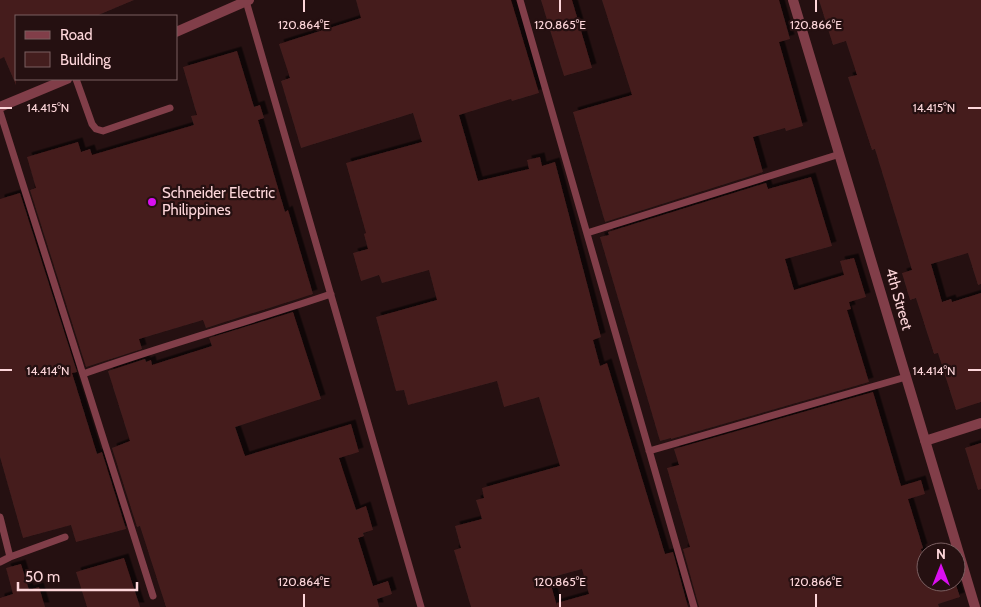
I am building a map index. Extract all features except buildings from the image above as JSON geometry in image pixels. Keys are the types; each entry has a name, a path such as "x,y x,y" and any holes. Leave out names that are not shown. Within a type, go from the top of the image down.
{"street":[{"name":"4th Street","path":"793,0 975,607"},
{"path":"178,31 248,1"},
{"path":"0,108 65,80"},
{"path":"925,441 981,423"}],"lane":[{"path":"520,0 694,607"},
{"path":"248,1 421,607"},
{"path":"76,80 92,124 96,129 103,132 170,108"},
{"path":"0,112 153,596"},
{"path":"587,233 840,154"},
{"path":"83,374 331,294"},
{"path":"650,451 906,377"},
{"path":"0,517 10,557"},
{"path":"0,562 65,537"}],"place":[{"name":"Schneider Electric Philippines","path":"152,202"}]}
